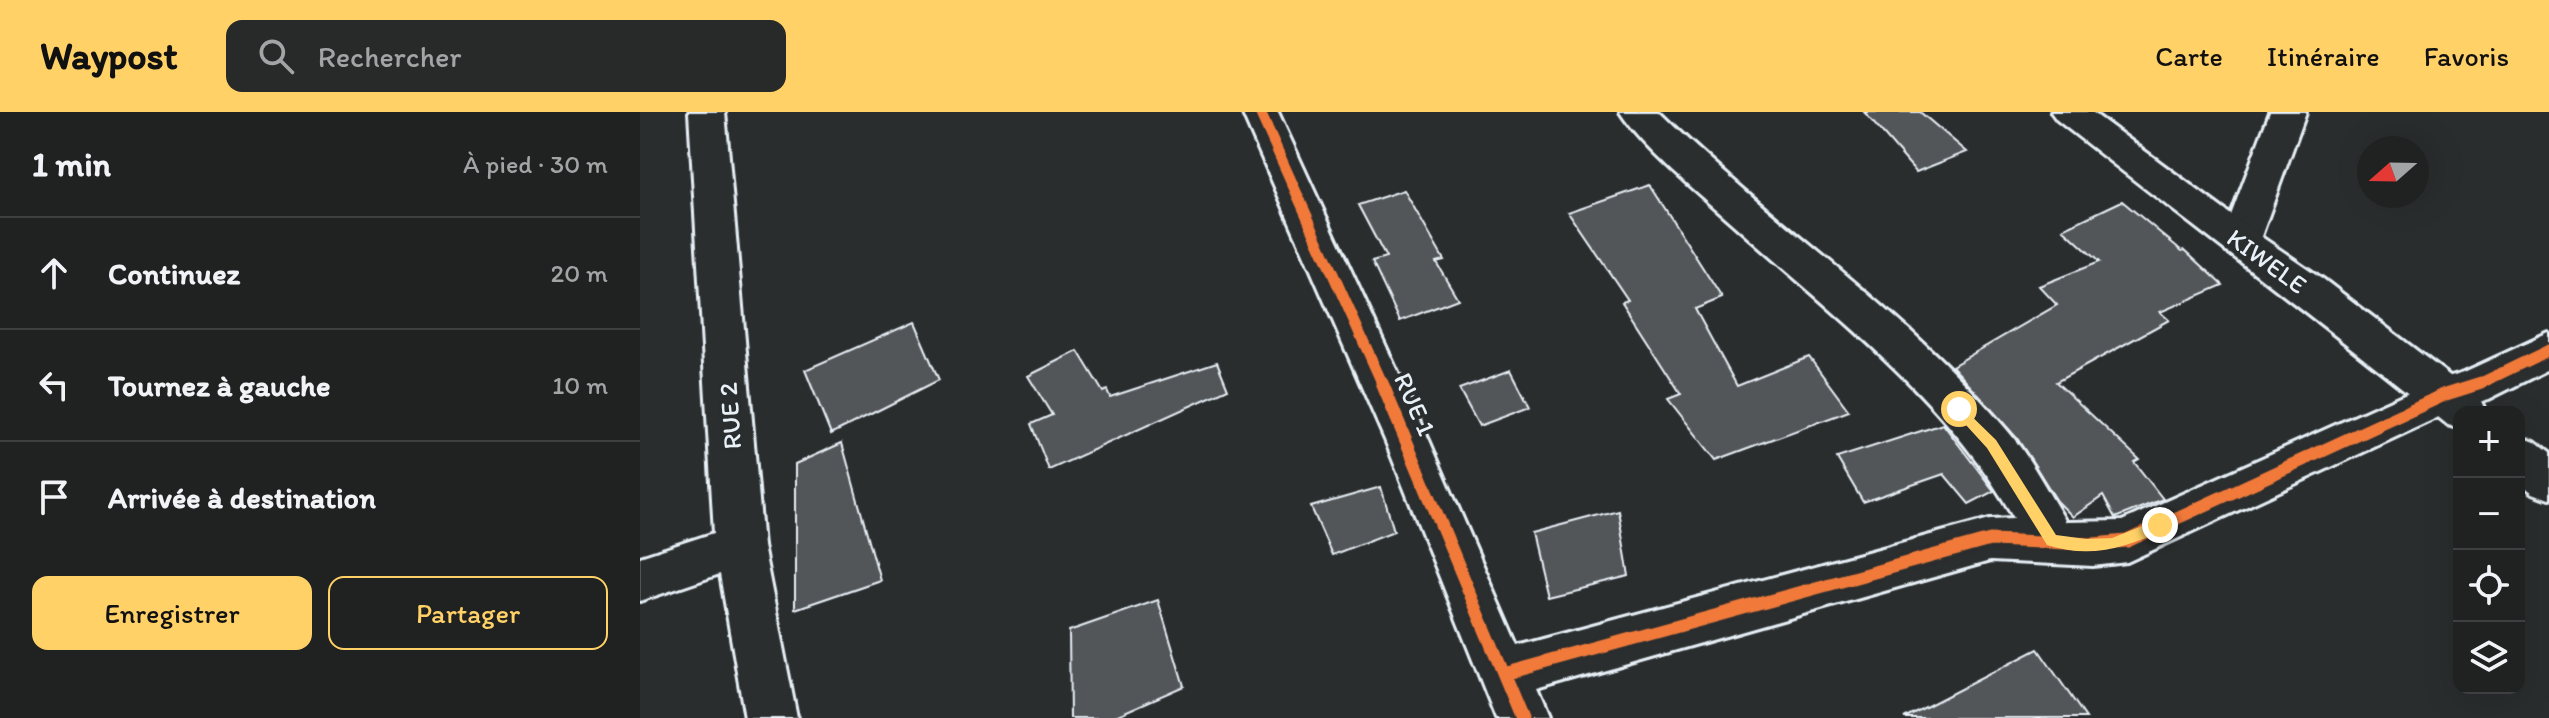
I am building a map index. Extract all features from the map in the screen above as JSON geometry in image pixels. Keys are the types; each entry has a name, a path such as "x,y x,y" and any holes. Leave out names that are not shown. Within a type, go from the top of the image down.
{"street":[{"name":"RUE 2","path":"707,112 739,546 771,718"},
{"name":"RUE 1","path":"1260,112 1407,440 1522,718"},
{"path":"1638,112 1675,152 1901,348 1992,444 2052,541"},
{"name":"KIWELE","path":"2069,112 2240,242 2309,290 2454,404"},
{"path":"2240,242 2288,112"},
{"path":"1504,674 1990,540 2014,538 2086,545 2127,541 2454,404 2474,387 2549,350"},
{"path":"2525,460 2549,479"},
{"path":"640,579 739,546"}],"building":[{"path":"1864,112 1920,112 1967,152 1916,172"},
{"path":"1650,185 1722,298 1695,309 1737,386 1809,357 1849,411 1716,460 1668,399 1681,394 1622,302 1628,300 1569,213"},
{"path":"1404,190 1444,260 1436,262 1458,299 1400,321 1372,262 1386,258 1358,205"},
{"path":"2122,201 2182,251 2185,250 2223,285 2160,312 2169,320 2056,382 2139,459 2134,462 2163,499 2115,518 2103,496 2073,517 2057,501 2017,438 1952,366 2057,305 2039,286 2099,262 2063,229"},
{"path":"914,322 939,380 831,434 805,370"},
{"path":"1078,351 1103,392 1107,390 1110,397 1217,362 1228,389 1049,470 1031,424 1052,415 1028,376"},
{"path":"1511,370 1530,407 1479,426 1459,389"},
{"path":"1943,424 1994,491 1969,504 1944,474 1863,502 1837,458"},
{"path":"842,443 880,580 795,609 795,464"},
{"path":"1381,487 1394,531 1332,555 1311,507"},
{"path":"1618,510 1629,576 1546,596 1531,533"},
{"path":"1158,600 1184,686 1111,718 1070,718 1069,631"},
{"path":"2038,649 2086,718 1904,718"}],"cycle path":[{"path":"1260,112 1407,440 1522,718"},
{"path":"1504,674 1990,540 2024,539 2076,544 2127,541 2446,394 2474,387 2549,350"}],"route":[{"path":"1959,409 1992,444 2052,541 2112,544 2127,541 2160,525"}]}
